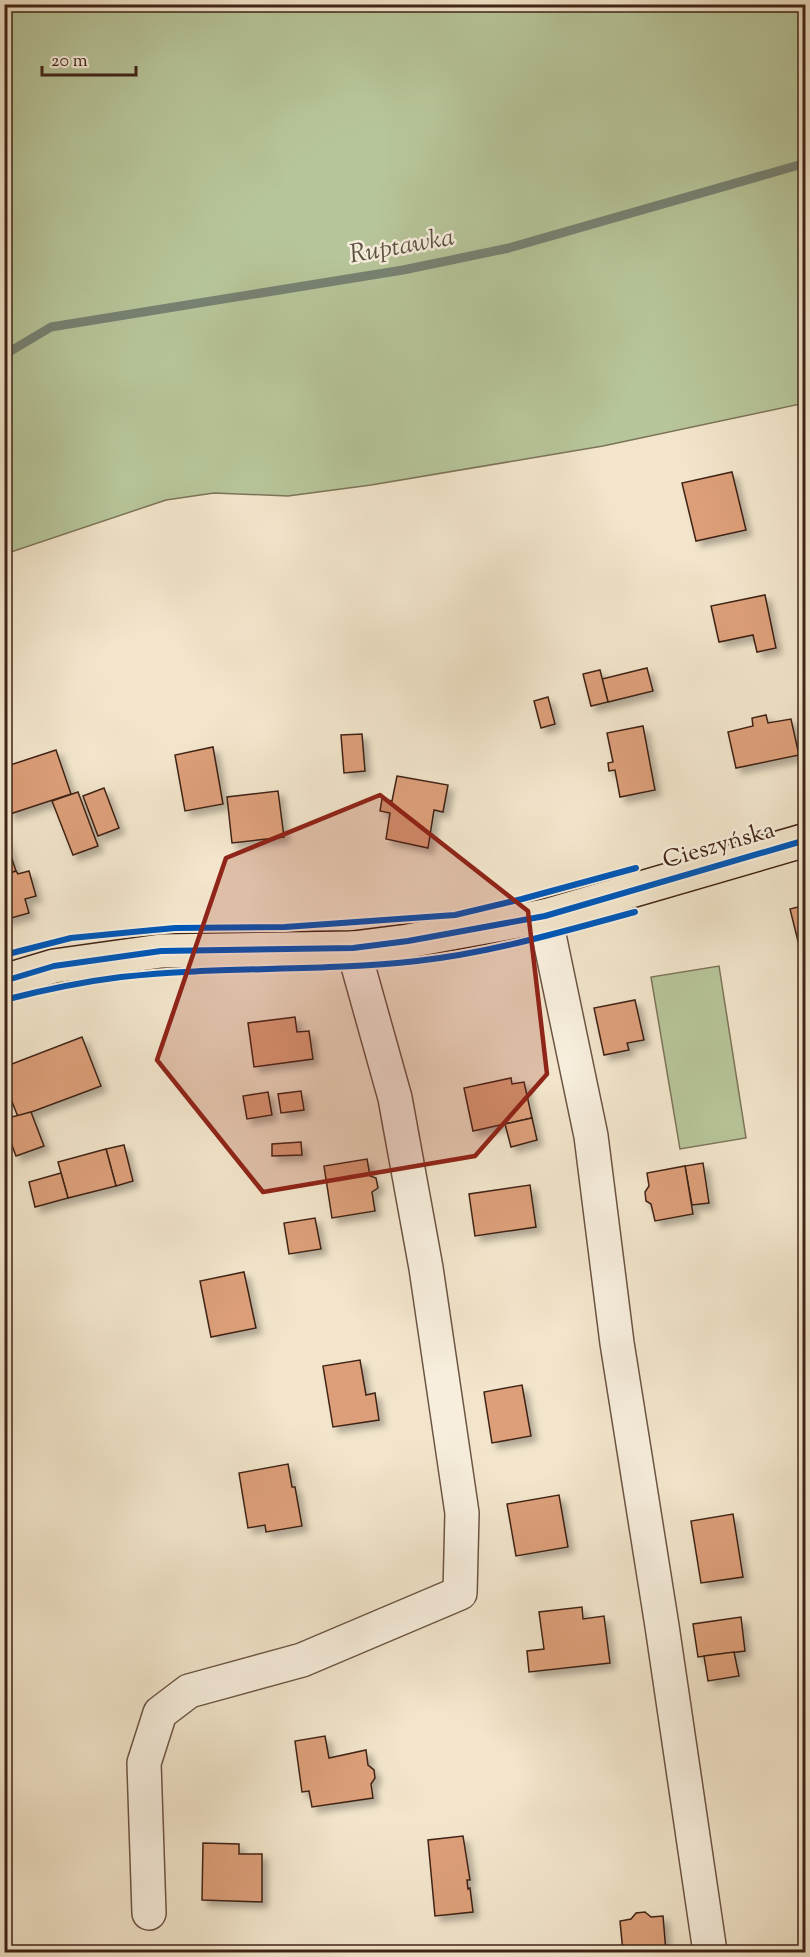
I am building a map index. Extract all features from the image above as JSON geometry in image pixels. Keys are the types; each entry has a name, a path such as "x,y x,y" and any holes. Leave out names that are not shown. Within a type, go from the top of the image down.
{"main road":[{"name":"Cieszyńska","path":"4,981 54,966 161,951 353,948 408,941 545,916 806,840"}],"street":[{"path":"545,916 591,1136 617,1342 664,1637 710,1953"},
{"path":"149,1913 144,1763 160,1713 189,1691 302,1660 460,1593 462,1513 426,1268 395,1098 353,948"}],"highlighted area":[{"path":"380,795 528,911 547,1074 475,1156 263,1192 157,1060 226,858"}],"green space":[{"path":"5,4 805,5 805,403 603,446 371,485 288,496 214,493 166,500 5,554"},
{"path":"719,966 746,1138 680,1149 651,977"}],"building":[{"path":"732,472 746,530 696,541 682,483"},
{"path":"765,595 776,648 757,652 753,635 719,642 711,606"},
{"path":"647,668 653,691 608,702 602,679"},
{"path":"600,670 608,702 591,706 583,674"},
{"path":"548,697 555,724 541,728 534,701"},
{"path":"766,715 768,723 791,719 799,755 736,768 728,732 753,726 752,718"},
{"path":"643,726 655,790 620,797 615,770 609,771 608,763 613,762 607,733"},
{"path":"362,734 365,771 344,773 341,735"},
{"path":"213,747 223,804 185,811 175,755"},
{"path":"56,750 71,794 10,814 4,797 4,767"},
{"path":"397,776 448,785 443,812 434,810 428,848 386,839 390,813 380,811 382,799 392,801"},
{"path":"104,788 119,828 98,836 83,796"},
{"path":"278,791 284,837 232,843 227,797"},
{"path":"78,792 98,846 73,855 52,801"},
{"path":"4,835 16,871 4,875"},
{"path":"16,871 18,874 29,871 36,896 25,899 29,913 4,920 4,875"},
{"path":"806,905 806,943 799,945 790,909"},
{"path":"635,1000 644,1040 627,1043 629,1050 604,1055 594,1008"},
{"path":"295,1017 297,1032 309,1031 313,1059 254,1067 248,1023"},
{"path":"82,1037 101,1086 18,1117 4,1081 4,1067"},
{"path":"511,1078 512,1084 524,1082 532,1118 473,1131 464,1088"},
{"path":"301,1091 304,1110 281,1113 278,1094"},
{"path":"268,1092 272,1115 247,1119 243,1096"},
{"path":"31,1112 44,1146 16,1156 4,1119"},
{"path":"532,1118 537,1140 511,1147 505,1124"},
{"path":"301,1142 302,1155 272,1156 272,1144"},
{"path":"124,1145 133,1181 116,1186 106,1149"},
{"path":"106,1149 116,1186 68,1198 58,1162"},
{"path":"367,1159 370,1176 376,1178 378,1188 372,1192 375,1211 332,1218 324,1166"},
{"path":"703,1163 709,1203 692,1205 685,1166"},
{"path":"685,1166 693,1214 655,1221 651,1204 646,1201 645,1192 649,1186 647,1173"},
{"path":"61,1173 68,1198 35,1207 29,1182"},
{"path":"530,1185 536,1227 475,1236 469,1194"},
{"path":"315,1218 321,1249 289,1254 284,1223"},
{"path":"244,1272 256,1328 211,1337 200,1281"},
{"path":"360,1360 366,1395 375,1393 379,1420 333,1427 323,1366"},
{"path":"522,1385 531,1436 492,1443 484,1392"},
{"path":"288,1464 302,1526 266,1532 265,1525 248,1528 239,1473"},
{"path":"559,1495 568,1547 516,1556 507,1504"},
{"path":"733,1514 743,1577 701,1583 691,1521"},
{"path":"582,1607 583,1619 604,1616 610,1663 529,1672 527,1651 544,1649 539,1612"},
{"path":"741,1617 745,1651 698,1657 693,1624"},
{"path":"734,1652 739,1676 708,1681 704,1656"},
{"path":"325,1736 329,1758 366,1750 368,1765 374,1770 375,1778 371,1784 373,1798 312,1807 309,1791 302,1792 295,1741"},
{"path":"463,1836 470,1880 467,1880 468,1889 470,1888 473,1912 435,1916 428,1840"},
{"path":"203,1843 239,1844 239,1854 262,1854 262,1902 202,1900"},
{"path":"645,1912 651,1917 663,1916 666,1952 623,1952 620,1921 631,1919 636,1913"}],"waterway":[{"name":"Ruptawka","path":"4,355 51,327 403,270 509,248 806,163"}],"cycle path":[{"path":"4,981 54,966 161,951 353,948 408,941 545,916 806,840"},
{"path":"4,955 71,938 175,928 285,927 455,915 636,868"},
{"path":"4,1000 91,981 121,977 195,971 306,968 417,961 472,953 527,941 635,912"}]}
